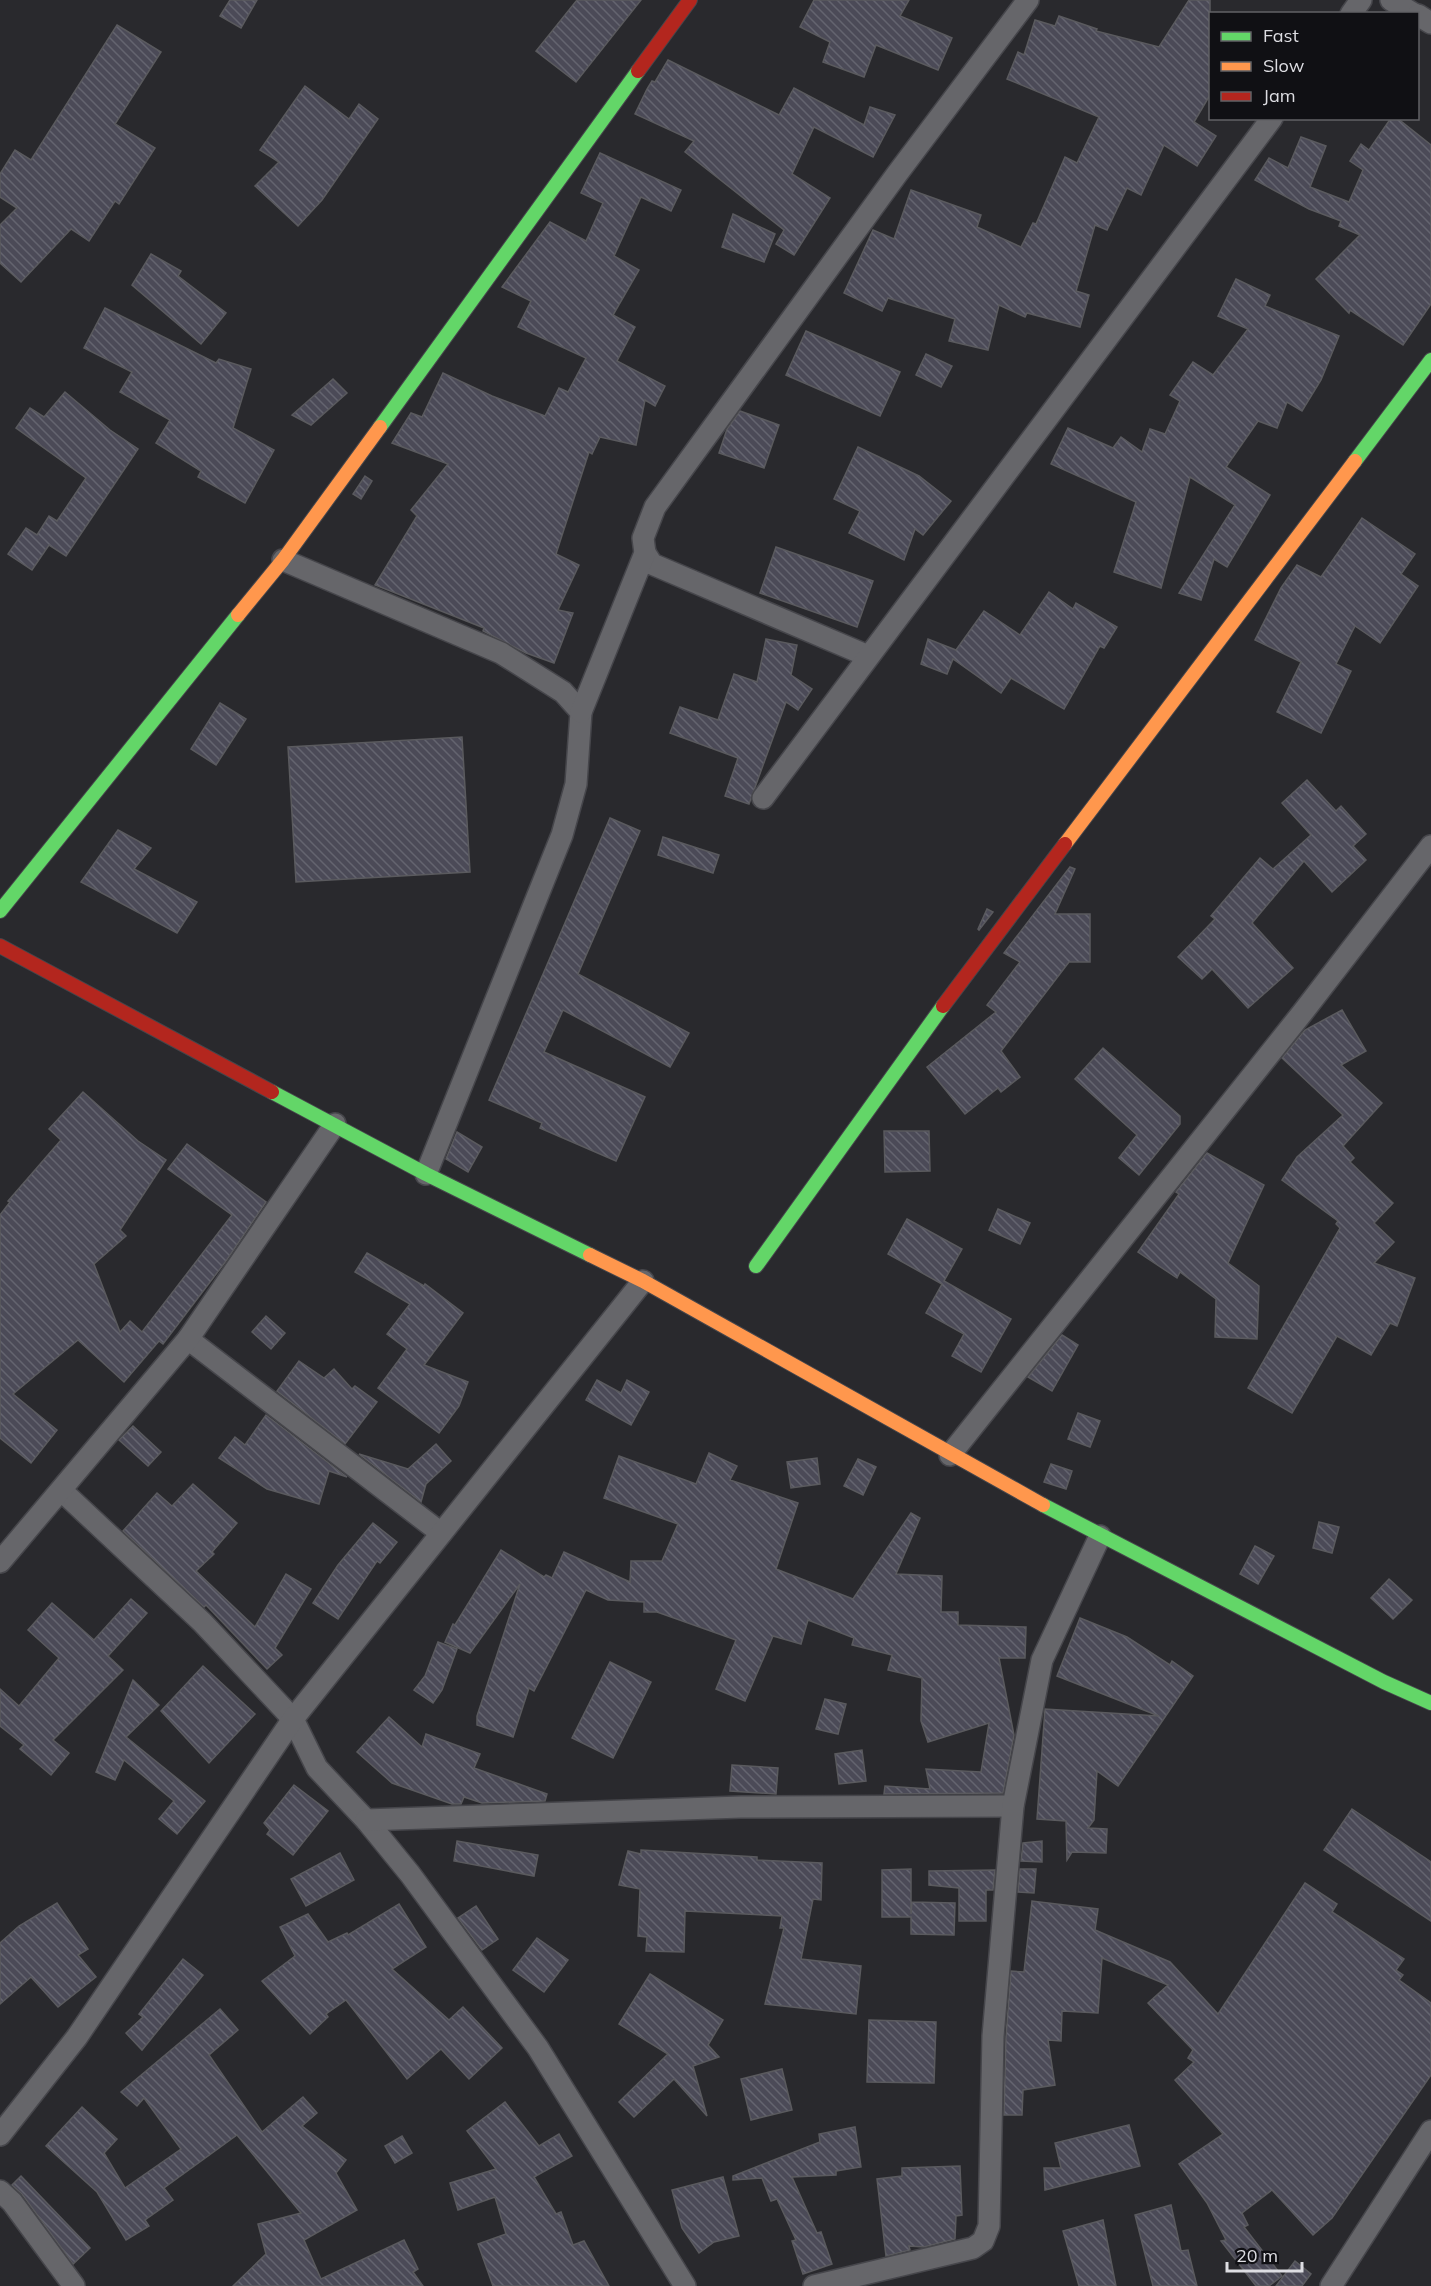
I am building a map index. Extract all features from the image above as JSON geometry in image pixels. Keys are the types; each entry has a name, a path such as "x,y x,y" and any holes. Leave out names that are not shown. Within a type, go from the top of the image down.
{"street":[{"path":"0,911 283,560 690,0"},
{"path":"868,656 652,564 645,553 643,538 655,507 897,174 1028,0"},
{"path":"1391,0 1412,12"},
{"path":"763,798 1270,120"},
{"path":"756,1266 901,1062 1431,360"},
{"path":"426,1174 562,835 576,784 581,712 645,553"},
{"path":"283,560 501,653 563,692 581,712"},
{"path":"950,1455 1303,1012 1431,846"},
{"path":"0,946 426,1174 643,1281 950,1455 1100,1536 1384,1682 1431,1703"},
{"path":"0,1562 188,1339 334,1124"},
{"path":"0,2135 76,2037 293,1719 643,1281"},
{"path":"188,1339 441,1533"},
{"path":"62,1491 202,1622 293,1719 317,1768 366,1820 538,2048 685,2286"},
{"path":"814,2286 973,2248 983,2241 988,2226 993,2036 1013,1806 1042,1660 1100,1536"},
{"path":"366,1820 741,1807 1013,1806"},
{"path":"1331,2286 1431,2131"},
{"path":"0,2191 12,2202 74,2286"}],"building":[{"path":"230,0 257,0 241,28 220,16"},
{"path":"577,0 641,0 576,82 536,51"},
{"path":"814,0 909,0 900,16 952,38 938,70 876,45 864,77 823,62 830,42 800,27"},
{"path":"1189,0 1210,0 1209,97 1194,122 1216,136 1197,166 1164,145 1141,195 1127,188 1107,230 1095,225 1076,291 1089,295 1080,327 1027,313 1025,317 999,305 988,350 949,341 955,319 888,298 882,311 844,293 873,230 894,239 911,190 981,215 977,227 1021,247 1033,223 1036,224 1065,157 1077,163 1099,117 1007,79 1018,52 1024,55 1035,20 1055,26 1059,16 1097,29 1096,31 1159,47"},
{"path":"117,25 161,52 115,124 155,148 119,204 115,201 89,241 71,229 21,282 0,263 0,225 17,208 0,197 0,174 15,150 31,160"},
{"path":"668,60 779,115 794,88 864,125 870,107 895,115 873,157 814,127 792,174 830,198 794,255 776,244 784,230 685,152 694,141 635,114 647,89 652,81 655,82"},
{"path":"305,86 349,119 359,104 378,119 322,200 298,226 255,186 279,162 260,150"},
{"path":"1390,120 1400,120 1431,145 1431,304 1403,345 1350,310 1349,313 1316,279 1360,235 1339,226 1341,221 1309,209 1255,180 1269,158 1288,168 1301,137 1326,146 1310,187 1349,202 1363,170 1350,161 1361,144 1369,150"},
{"path":"600,153 681,190 671,211 641,197 614,256 639,270 613,315 635,327 617,361 665,386 655,406 645,400 636,445 600,437 592,454 589,452 556,554 579,565 558,610 573,613 554,663 526,653 483,631 484,628 375,585 417,516 411,510 448,464 392,443 411,413 422,417 443,373 492,396 545,416 559,388 568,392 586,358 518,327 531,301 502,287 550,222 586,241 603,203 581,193"},
{"path":"733,214 775,234 764,262 722,247"},
{"path":"151,254 181,271 178,276 226,313 201,344 132,285"},
{"path":"1236,279 1270,295 1265,306 1339,336 1321,380 1302,411 1287,402 1277,428 1258,421 1226,467 1270,495 1227,567 1214,559 1201,600 1179,593 1235,505 1190,477 1161,588 1114,572 1136,502 1051,464 1068,428 1113,448 1121,437 1142,452 1150,429 1165,434 1180,401 1170,395 1193,362 1213,375 1248,329 1218,316"},
{"path":"105,308 216,363 219,359 251,369 233,428 274,450 245,503 198,477 201,471 156,443 170,420 120,392 132,372 84,348"},
{"path":"806,331 900,372 880,416 786,375"},
{"path":"926,354 952,366 941,387 916,375"},
{"path":"333,379 347,393 311,425 292,415"},
{"path":"65,392 110,430 138,449 66,556 49,545 32,570 8,554 26,528 37,535 49,516 57,521 86,478 16,428 30,408 44,417"},
{"path":"740,411 779,425 764,468 719,453 727,429"},
{"path":"858,447 919,476 951,501 923,535 915,529 904,560 849,533 860,511 834,499"},
{"path":"365,476 372,481 361,499 353,494"},
{"path":"1362,518 1415,554 1401,574 1418,586 1380,643 1355,626 1336,664 1351,671 1321,733 1277,712 1301,662 1255,640 1281,588 1297,565 1321,577"},
{"path":"776,547 873,581 857,627 760,593"},
{"path":"1049,592 1073,609 1076,603 1117,627 1104,648 1100,646 1064,709 1011,678 1001,693 953,659 947,674 921,664 928,639 956,650 984,611 1020,635"},
{"path":"766,639 797,645 791,675 812,689 798,710 786,702 749,804 725,796 738,758 670,733 680,707 718,720 734,674 757,682"},
{"path":"220,703 246,719 216,765 191,749"},
{"path":"462,737 470,872 296,882 288,747"},
{"path":"1307,780 1336,811 1341,806 1366,834 1353,846 1366,860 1332,892 1304,861 1252,923 1293,968 1248,1008 1212,969 1202,979 1178,957 1215,919 1211,916 1260,858 1273,869 1311,835 1282,803"},
{"path":"610,818 640,831 578,974 689,1033 670,1067 563,1010 544,1052 645,1097 616,1161 540,1128 542,1123 489,1100"},
{"path":"118,830 151,848 134,869 197,902 177,933 81,882"},
{"path":"663,837 719,855 713,873 658,855"},
{"path":"1070,867 1075,869 1055,914 1090,914 1090,962 1069,962 1001,1051 1020,1077 1001,1092 998,1088 965,1114 927,1067 996,1012 987,1005 1020,962 1004,953"},
{"path":"987,909 993,912 979,930 978,929"},
{"path":"1342,1010 1366,1051 1341,1065 1382,1103 1343,1146 1354,1158 1350,1162 1393,1203 1374,1223 1394,1242 1374,1263 1415,1278 1397,1326 1390,1323 1371,1355 1337,1336 1292,1413 1248,1388 1340,1228 1336,1224 1338,1221 1282,1180 1297,1157 1343,1115 1282,1058 1305,1030"},
{"path":"1103,1048 1180,1116 1180,1124 1139,1175 1119,1158 1137,1135 1075,1079"},
{"path":"83,1092 138,1141 166,1160 120,1230 126,1236 94,1264 120,1332 130,1321 142,1332 232,1215 168,1169 187,1144 266,1202 226,1261 163,1344 159,1341 124,1382 78,1340 13,1394 57,1430 31,1463 0,1438 0,1215 10,1202 8,1201 61,1140 49,1129"},
{"path":"884,1131 929,1131 930,1171 885,1172"},
{"path":"457,1132 482,1147 468,1172 446,1159"},
{"path":"1207,1153 1264,1185 1228,1263 1259,1286 1257,1339 1215,1337 1216,1299 1180,1272 1177,1278 1138,1252 1179,1194 1176,1192"},
{"path":"998,1209 1030,1223 1020,1244 989,1230"},
{"path":"907,1219 962,1249 944,1281 1011,1319 981,1372 952,1356 964,1334 926,1313 942,1284 888,1254"},
{"path":"367,1253 424,1286 425,1284 463,1313 424,1365 468,1382 459,1406 439,1433 378,1388 407,1349 387,1334 410,1304 355,1272"},
{"path":"266,1316 285,1333 271,1349 252,1332"},
{"path":"1062,1335 1078,1345 1052,1391 1028,1377"},
{"path":"299,1361 324,1378 334,1369 352,1389 355,1386 377,1402 345,1444 277,1391"},
{"path":"597,1380 621,1393 627,1380 649,1392 631,1425 586,1400"},
{"path":"1078,1413 1100,1421 1090,1447 1068,1439"},
{"path":"266,1415 347,1477 329,1471 319,1504 267,1489 219,1458 235,1437 245,1445"},
{"path":"133,1426 161,1452 148,1466 119,1440"},
{"path":"436,1444 451,1461 426,1484 421,1502 359,1454 408,1469"},
{"path":"709,1453 737,1466 730,1480 798,1503 776,1569 853,1599 911,1513 920,1518 896,1574 942,1576 941,1612 958,1612 958,1625 1026,1627 1025,1658 999,1658 1014,1735 1003,1793 884,1794 885,1786 930,1789 926,1769 981,1772 989,1723 928,1742 921,1721 922,1678 888,1670 892,1655 852,1645 854,1638 808,1620 801,1644 773,1636 745,1701 716,1689 736,1640 657,1612 644,1612 644,1602 608,1600 586,1590 534,1691 529,1688 513,1737 477,1725 477,1716 520,1584 470,1653 445,1642 453,1624 455,1625 501,1550 544,1577 546,1575 552,1578 564,1552 630,1582 631,1561 662,1561 678,1524 604,1498 619,1456 696,1484"},
{"path":"817,1458 820,1484 791,1488 787,1462"},
{"path":"858,1459 876,1467 863,1495 844,1486"},
{"path":"1051,1464 1072,1471 1066,1489 1044,1482"},
{"path":"193,1484 237,1523 212,1552 214,1554 196,1571 255,1627 286,1574 311,1589 275,1648 282,1655 267,1669 206,1605 204,1607 123,1531 157,1493 172,1506"},
{"path":"1319,1522 1339,1527 1332,1553 1313,1548"},
{"path":"373,1523 397,1542 380,1563 377,1561 338,1619 313,1603 338,1565"},
{"path":"1255,1546 1274,1556 1258,1584 1240,1574"},
{"path":"1389,1579 1412,1600 1393,1619 1371,1598"},
{"path":"131,1599 147,1613 108,1656 123,1670 53,1740 69,1753 51,1775 20,1749 24,1745 0,1726 0,1689 19,1706 59,1658 28,1630 52,1603 94,1640"},
{"path":"1080,1618 1127,1637 1170,1665 1172,1661 1193,1676 1118,1786 1097,1771 1094,1820 1088,1828 1107,1829 1106,1853 1072,1852 1067,1860 1066,1821 1037,1819 1045,1709 1159,1716 1057,1676"},
{"path":"438,1642 457,1649 442,1690 433,1703 414,1690 425,1676"},
{"path":"610,1662 651,1682 613,1758 572,1738"},
{"path":"203,1666 255,1714 209,1763 161,1711"},
{"path":"133,1680 159,1705 126,1737 205,1801 177,1834 159,1819 174,1801 124,1760 115,1780 96,1772"},
{"path":"825,1699 846,1704 838,1734 816,1729"},
{"path":"389,1717 422,1747 426,1734 480,1754 474,1768 547,1794 545,1801 482,1803 464,1797 461,1804 452,1804 392,1783 357,1752"},
{"path":"862,1750 866,1781 839,1784 835,1754"},
{"path":"732,1765 778,1768 776,1794 730,1791"},
{"path":"294,1785 328,1811 293,1855 267,1834 270,1830 264,1823"},
{"path":"1352,1809 1431,1862 1431,1921 1324,1850"},
{"path":"457,1841 538,1855 534,1876 454,1861"},
{"path":"1042,1841 1042,1862 1021,1861 1023,1843"},
{"path":"641,1850 822,1863 821,1900 813,1899 801,1959 861,1966 856,2014 765,2004 784,1928 780,1928 782,1916 685,1911 684,1952 646,1951 647,1937 638,1936 640,1889 619,1885 628,1851 641,1854"},
{"path":"340,1853 354,1880 306,1906 291,1879"},
{"path":"911,1869 911,1914 912,1902 955,1903 954,1935 911,1934 911,1917 882,1917 882,1870"},
{"path":"1020,1869 1036,1869 1034,1893 1018,1892"},
{"path":"995,1870 993,1890 986,1890 986,1921 959,1921 959,1888 929,1885 929,1871"},
{"path":"1305,1883 1337,1904 1332,1912 1404,1959 1396,1970 1403,1975 1399,1980 1431,2003 1431,2075 1332,2218 1313,2235 1272,2190 1242,2213 1248,2225 1244,2227 1282,2276 1269,2286 1256,2286 1221,2241 1226,2240 1207,2203 1179,2164 1223,2134 1175,2080 1194,2062 1188,2058 1193,2050 1148,2003 1168,1985 1102,1958 1098,2013 1062,2011 1061,2041 1048,2040 1055,2085 1023,2090 1022,2115 1004,2115 1011,1971 1024,1972 1032,1901 1098,1909 1095,1930 1170,1962 1218,2014"},
{"path":"57,1903 88,1949 78,1955 96,1977 58,2007 31,1977 0,2004 0,1943 19,1926"},
{"path":"399,1904 426,1947 392,1969 449,2020 463,2007 502,2048 469,2079 441,2049 407,2079 346,2000 326,2014 328,2017 310,2034 262,1981 295,1956 280,1927 308,1914 328,1942 347,1933 348,1935"},
{"path":"476,1906 498,1939 482,1950 458,1918"},
{"path":"537,1938 568,1960 544,1992 513,1970"},
{"path":"183,1959 203,1975 142,2050 126,2033 143,2017 139,2014"},
{"path":"650,1974 723,2020 708,2045 719,2057 693,2066 707,2116 674,2079 634,2117 619,2102 668,2054 619,2024"},
{"path":"220,2009 238,2030 209,2055 262,2132 303,2097 317,2113 302,2126 346,2160 336,2173 357,2210 304,2240 321,2279 404,2240 418,2269 413,2272 423,2286 233,2286 266,2254 258,2224 301,2213 237,2135 164,2188 173,2200 145,2220 149,2226 126,2240 97,2192 46,2146 82,2107 117,2139 104,2153 125,2188 181,2149 144,2098 137,2106 121,2092"},
{"path":"869,2020 936,2022 934,2083 867,2082"},
{"path":"782,2069 792,2110 751,2120 741,2079"},
{"path":"505,2102 539,2146 559,2134 572,2156 534,2177 556,2214 561,2212 573,2245 584,2241 609,2286 493,2286 478,2244 506,2234 495,2197 458,2210 450,2183 496,2169 467,2131"},
{"path":"1129,2125 1140,2166 1045,2190 1044,2168 1061,2168 1055,2143"},
{"path":"855,2127 861,2167 836,2171 836,2175 792,2177 817,2233 821,2232 832,2264 803,2274 792,2241 796,2240 777,2199 771,2201 762,2178 733,2180 733,2176 820,2142 819,2134"},
{"path":"402,2136 412,2153 395,2163 385,2146"},
{"path":"960,2166 962,2215 956,2216 955,2239 924,2247 909,2246 910,2250 886,2256 877,2179 902,2176 902,2168"},
{"path":"21,2176 90,2248 73,2264 22,2194 12,2185"},
{"path":"723,2177 739,2236 714,2242 699,2253 682,2228 672,2190"},
{"path":"1171,2205 1181,2251 1188,2250 1197,2286 1153,2286 1135,2215"},
{"path":"1103,2220 1116,2286 1079,2286 1063,2231"},
{"path":"1295,2261 1311,2274 1302,2286 1276,2286"}],"traffic: fast":[{"path":"380,427 638,71"},
{"path":"1355,461 1431,360"},
{"path":"0,911 238,615"},
{"path":"756,1266 943,1006"},
{"path":"272,1092 426,1174 590,1255"},
{"path":"1043,1505 1384,1682 1431,1703"}],"traffic: slow":[{"path":"238,615 283,560 380,427"},
{"path":"1065,844 1355,461"},
{"path":"590,1255 643,1281 1043,1505"}],"traffic: jam":[{"path":"638,71 690,0"},
{"path":"943,1006 1065,844"},
{"path":"0,946 272,1092"}]}
